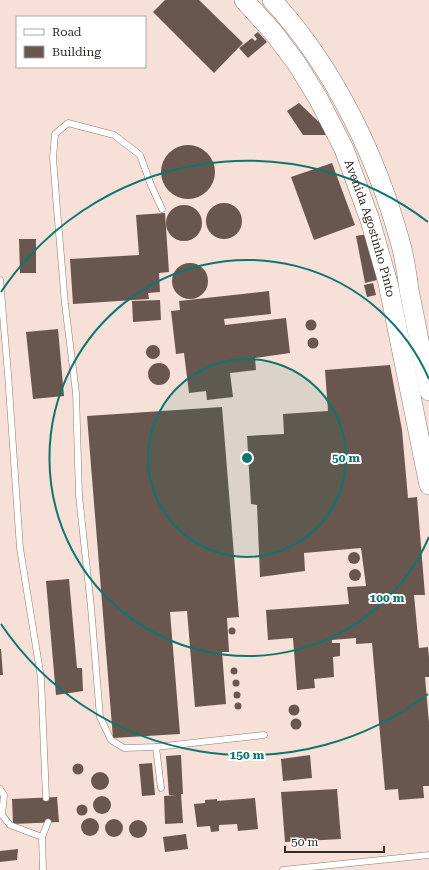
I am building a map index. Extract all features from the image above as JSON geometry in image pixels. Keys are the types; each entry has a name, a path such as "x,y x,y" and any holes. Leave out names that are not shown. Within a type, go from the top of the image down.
{"main road":[{"name":"Avenida Agostinho Pinto","path":"244,0 273,32 296,64 318,98 344,149 370,220 388,284 429,485"},
{"name":"Avenida Agostinho Pinto","path":"272,0 304,38 332,81 364,142 382,186 401,245 429,391"}],"lane":[{"path":"162,208 151,185 140,155 114,135 68,123 55,134 53,158 65,304 76,393 79,496 91,607 100,717 111,740 124,748 264,735"},
{"path":"0,280 20,548 41,678 46,798"},
{"path":"156,746 162,788"},
{"path":"0,789 4,795 1,815 10,825 42,837"},
{"path":"43,870 42,837 48,822"},
{"path":"283,870 429,855"}],"building":[{"path":"165,0 199,0 243,43 214,73 153,12"},
{"path":"258,32 267,42 248,58 239,48 252,38 255,41 257,39 254,35"},
{"path":"299,103 320,123 327,133 326,135 303,135 287,111"},
{"path":"188,145 198,147 207,153 213,162 215,172 213,182 207,191 198,197 188,199 178,197 169,191 163,182 161,172 163,162 169,153 178,147"},
{"path":"332,163 355,225 314,240 291,177"},
{"path":"228,203 237,208 241,214 241,228 237,234 228,239 220,239 211,234 207,228 206,217 211,208 217,204"},
{"path":"187,205 197,210 201,216 201,230 197,236 191,240 181,241 171,236 167,230 166,220 171,210 177,206"},
{"path":"165,213 169,272 159,273 160,292 148,293 149,299 73,304 70,259 139,255 136,215"},
{"path":"368,234 377,280 365,283 356,236"},
{"path":"19,239 36,239 36,273 20,273"},
{"path":"190,263 200,266 205,271 208,281 205,291 200,296 190,299 180,296 175,291 172,281 175,271 180,266"},
{"path":"373,283 376,295 367,297 364,285"},
{"path":"269,291 271,314 224,319 225,325 286,318 290,353 255,358 256,370 230,373 233,397 207,400 206,391 189,393 184,353 176,354 171,311 180,310 179,301"},
{"path":"160,300 161,320 133,322 132,301"},
{"path":"311,319 315,321 317,325 315,329 311,331 307,329 305,325 307,321"},
{"path":"58,329 64,396 33,399 26,332"},
{"path":"313,337 317,339 319,343 317,347 313,349 309,347 307,343 309,339"},
{"path":"153,345 158,347 160,352 158,357 153,359 148,357 146,352 148,347"},
{"path":"159,363 167,366 170,374 167,382 159,385 151,382 148,374 151,366"},
{"path":"390,365 402,430 408,498 417,497 425,595 414,595 419,648 428,647 429,658 429,677 425,677 429,723 429,786 423,786 424,798 399,800 398,789 385,790 372,643 356,644 356,638 332,640 332,643 340,643 340,656 333,657 334,677 314,679 315,688 297,690 293,638 268,640 266,610 349,604 347,587 366,586 361,548 304,553 305,571 260,577 257,505 251,504 247,436 284,434 283,414 328,411 325,370"},
{"path":"222,407 239,617 227,618 229,652 222,652 226,704 195,707 187,611 170,612 180,734 113,738 87,416"},
{"path":"352,552 356,552 360,558 356,564 352,564 348,560 348,556"},
{"path":"353,569 357,569 361,575 357,581 353,581 349,577 349,573"},
{"path":"69,579 77,668 82,668 83,691 56,695 46,581"},
{"path":"232,627 235,628 235,634 232,635 229,634 228,631 229,628"},
{"path":"1,649 3,675 0,675"},
{"path":"234,667 237,668 237,674 234,675 231,674 230,671 231,668"},
{"path":"236,679 239,680 239,686 236,687 233,686 232,683 233,680"},
{"path":"237,691 240,692 240,698 237,699 234,698 233,695 234,692"},
{"path":"238,702 241,703 241,709 238,710 235,709 234,706 235,703"},
{"path":"292,705 296,705 298,706 298,714 292,715 289,712 289,708"},
{"path":"294,719 298,719 300,720 300,728 294,729 291,726 291,722"},
{"path":"181,755 183,823 165,824 164,796 177,795 169,795 166,756"},
{"path":"310,755 312,778 283,781 281,759"},
{"path":"78,763 82,765 84,769 82,773 78,775 74,773 72,769 74,765"},
{"path":"152,763 155,795 142,796 139,764"},
{"path":"96,772 104,772 109,777 107,788 104,790 96,790 91,785 91,777"},
{"path":"337,789 341,839 285,842 281,792"},
{"path":"98,796 106,796 111,801 109,812 106,814 98,814 93,809 93,801"},
{"path":"57,797 59,822 13,824 12,799"},
{"path":"255,798 258,829 238,831 237,824 219,825 219,831 211,832 210,826 197,827 194,804 205,803 205,800 217,799 217,801"},
{"path":"82,804 86,806 88,810 86,814 82,816 78,814 76,810 78,806"},
{"path":"86,818 94,818 99,823 97,834 94,836 86,836 81,831 81,823"},
{"path":"110,819 118,819 123,824 121,835 118,837 110,837 105,832 105,824"},
{"path":"134,820 142,820 147,825 145,836 142,838 134,838 129,833 129,825"},
{"path":"186,834 188,849 165,852 163,837"},
{"path":"18,849 17,860 0,862 0,851"}]}
